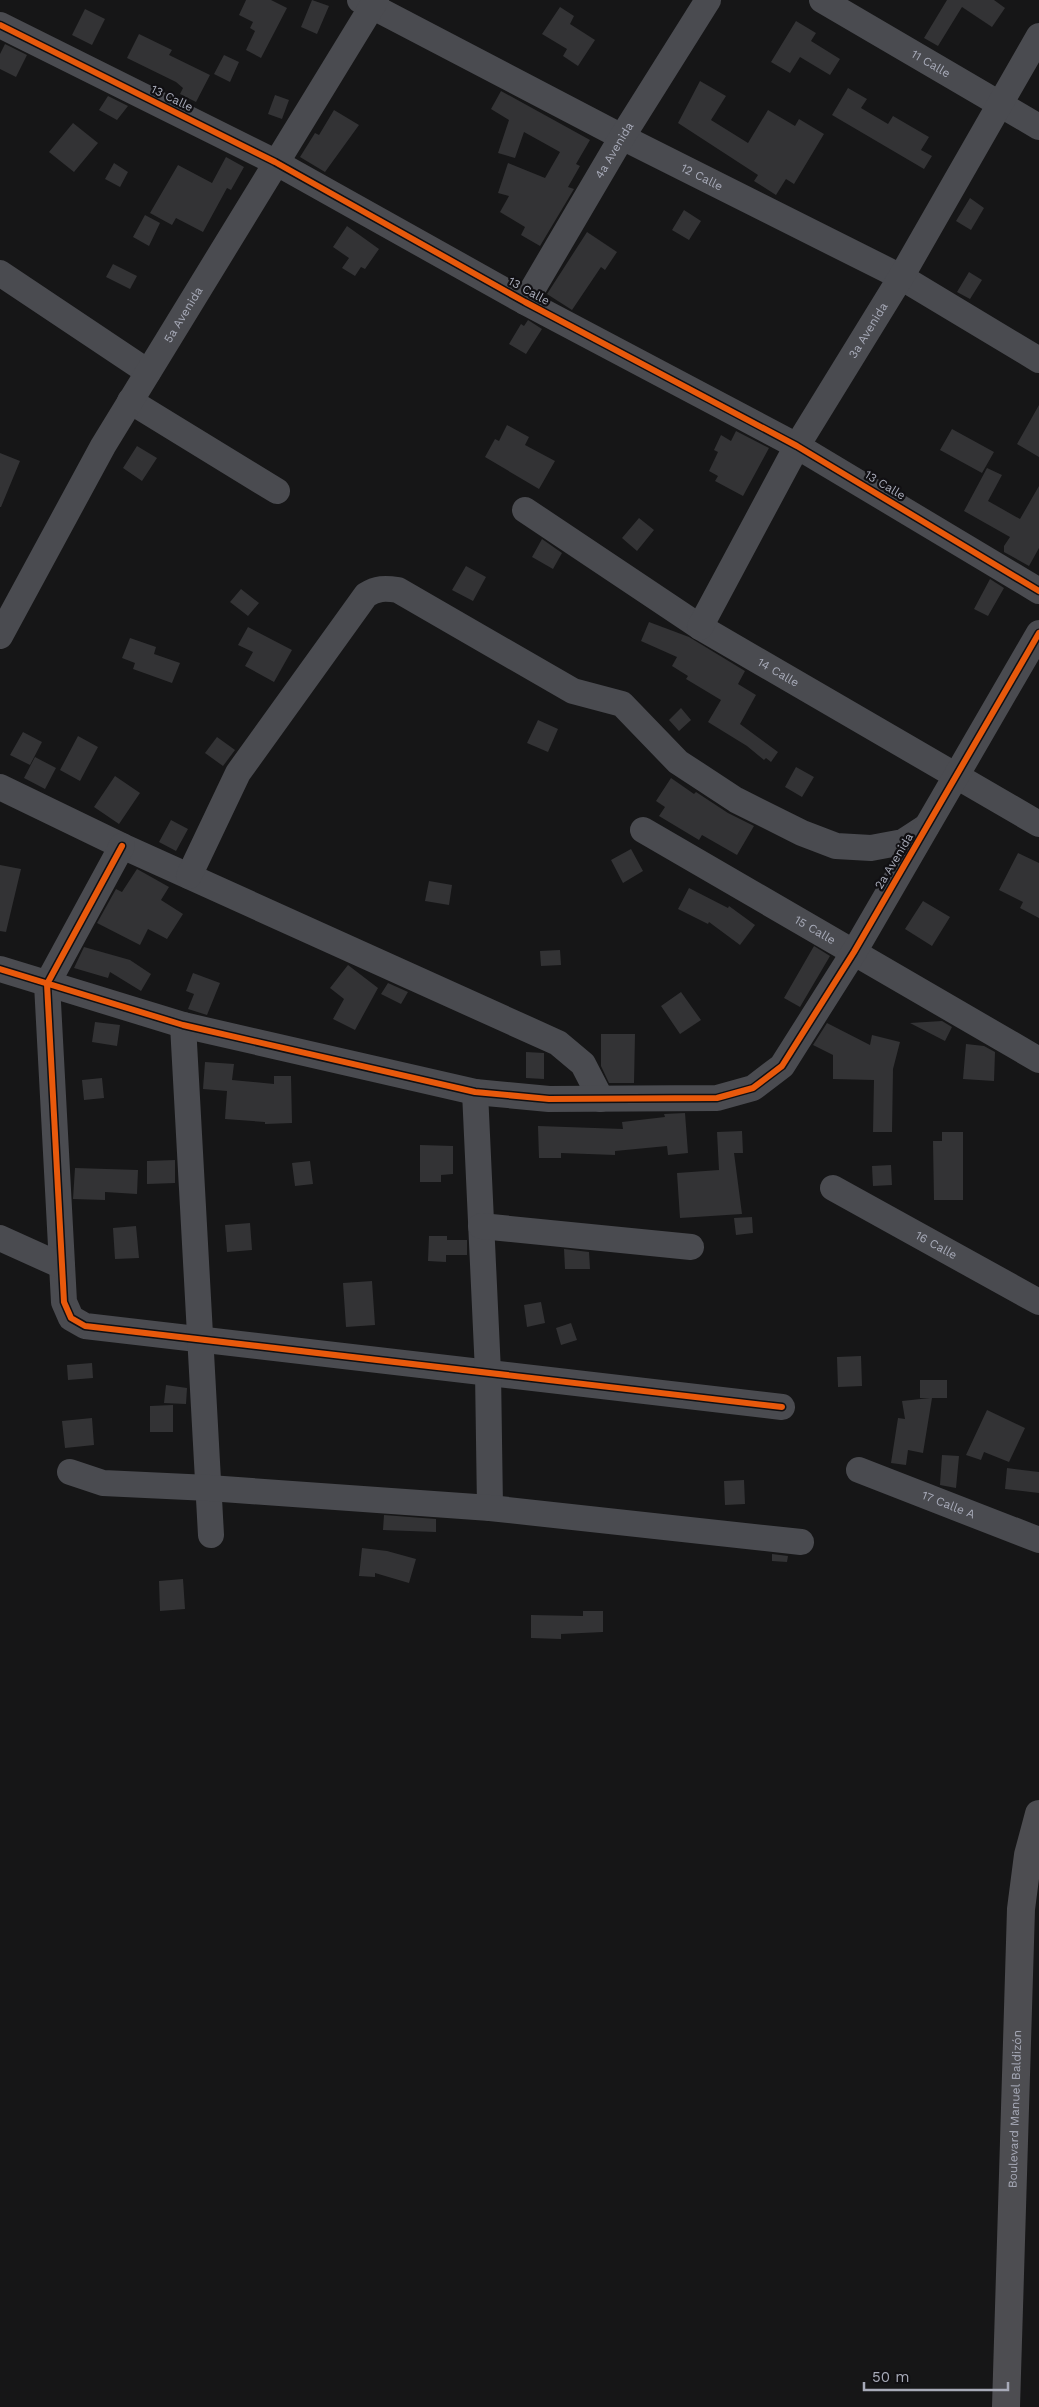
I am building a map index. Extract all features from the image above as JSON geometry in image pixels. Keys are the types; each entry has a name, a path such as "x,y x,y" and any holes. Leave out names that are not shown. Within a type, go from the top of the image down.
{"main road":[{"name":"Boulevard Manuel Baldizón","path":"1006,2407 1021,1910 1028,1855 1039,1814"}],"street":[{"name":"4a Avenida","path":"525,302 622,137 708,0"},
{"name":"11 Calle","path":"822,0 1039,127"},
{"name":"12 Calle","path":"369,2 622,137 901,277 1039,360"},
{"name":"5a Avenida","path":"0,636 103,446 275,162 369,2"},
{"name":"13 Calle","path":"0,25 275,162 525,302 797,446 1039,591"},
{"name":"3a Avenida","path":"700,626 797,446 901,277 1039,36"},
{"path":"0,274 148,372"},
{"path":"130,401 277,491"},
{"name":"14 Calle","path":"525,510 700,626 1039,824"},
{"path":"189,876 238,773 366,596 374,590 386,588 398,590 574,691 622,704 678,762 736,800 802,833 836,846 871,848 903,842 929,825"},
{"name":"2a Avenida","path":"601,1099 717,1098 753,1088 782,1066 854,952 1039,633"},
{"path":"0,787 122,846 558,1043 583,1064 601,1099 548,1099 475,1092 183,1026 0,969"},
{"name":"15 Calle","path":"643,830 1039,1060"},
{"path":"122,846 47,984 64,1302 71,1318 85,1326 782,1407"},
{"path":"183,1026 211,1535"},
{"path":"475,1092 488,1372 490,1508"},
{"name":"16 Calle","path":"833,1188 1039,1302"},
{"path":"481,1226 691,1248"},
{"path":"0,1238 62,1266"},
{"name":"17 Calle A","path":"859,1470 1039,1540"},
{"path":"70,1472 103,1483 209,1488 490,1508 800,1542"}],"building":[{"path":"246,0 271,0 287,8 261,58 246,50 255,31 250,28 253,22 239,15"},
{"path":"312,0 329,6 317,34 301,27"},
{"path":"947,0 994,0 1005,8 992,27 962,7 938,46 924,38"},
{"path":"560,7 574,16 570,24 595,40 578,66 563,56 567,49 542,34"},
{"path":"85,9 105,19 92,45 72,35"},
{"path":"796,21 816,33 811,41 840,59 830,75 800,57 790,73 771,62"},
{"path":"139,34 172,50 169,55 210,75 196,102 180,94 183,88 176,82 127,58"},
{"path":"5,44 27,55 16,77 0,69 0,54"},
{"path":"224,55 239,62 230,82 214,74"},
{"path":"700,81 726,96 711,120 748,143 768,110 795,126 799,119 824,134 794,184 786,179 776,195 754,181 758,175 678,123"},
{"path":"848,88 867,99 861,108 888,124 893,116 929,137 921,150 932,156 924,169 832,115"},
{"path":"501,91 590,140 576,164 580,166 568,187 574,189 540,246 521,235 525,227 500,212 509,196 498,193 508,163 545,178 560,152 524,132 515,158 498,153 509,120 491,109"},
{"path":"275,95 289,100 282,119 268,114"},
{"path":"108,96 128,106 117,120 99,110"},
{"path":"334,110 359,125 325,172 300,157 315,133 319,135"},
{"path":"73,123 98,143 74,172 49,152"},
{"path":"226,157 244,167 231,190 227,188 203,232 176,218 172,225 150,213 178,165 212,183"},
{"path":"114,163 128,172 120,187 105,179"},
{"path":"970,198 984,208 971,230 956,221"},
{"path":"684,210 701,221 689,240 672,230"},
{"path":"145,215 160,223 149,246 133,237"},
{"path":"347,226 379,249 365,269 361,267 355,276 342,268 349,258 333,247"},
{"path":"587,232 617,252 605,270 601,267 572,310 547,294"},
{"path":"113,264 137,276 130,289 106,277"},
{"path":"969,272 982,280 970,299 957,292"},
{"path":"528,320 542,329 526,354 509,344 521,324 524,326"},
{"path":"1039,405 1039,457 1017,444"},
{"path":"507,425 529,437 525,445 555,461 539,489 485,457 495,439 499,441"},
{"path":"952,429 994,452 982,473 940,450"},
{"path":"736,431 769,448 743,496 715,481 718,476 709,471 718,452 714,450 721,435 731,441"},
{"path":"137,446 157,458 142,481 123,468"},
{"path":"0,453 20,461 1,507 0,507"},
{"path":"987,468 1002,475 988,501 1020,519 1039,486 1039,548 1029,566 1004,552 1004,546 1010,537 964,511"},
{"path":"639,518 654,530 637,551 622,538"},
{"path":"542,539 562,553 553,569 532,557"},
{"path":"466,566 486,577 473,601 452,590"},
{"path":"990,579 1004,588 988,616 974,609"},
{"path":"241,589 259,603 248,616 230,602"},
{"path":"649,622 689,637 745,671 738,684 756,695 740,724 778,752 771,762 766,758 764,760 747,746 708,722 721,700 686,679 688,676 672,666 677,657 641,641"},
{"path":"248,627 292,650 274,682 245,666 253,652 238,645"},
{"path":"130,638 156,647 154,654 180,663 172,683 133,669 135,663 122,658"},
{"path":"681,708 691,720 679,731 669,720"},
{"path":"538,720 558,729 548,752 527,743"},
{"path":"23,732 42,742 30,765 10,755"},
{"path":"78,736 98,747 80,781 60,770"},
{"path":"217,737 235,750 223,766 205,753"},
{"path":"35,757 56,768 45,789 24,778"},
{"path":"796,767 814,777 802,797 785,787"},
{"path":"115,776 140,793 119,824 94,807"},
{"path":"671,778 694,794 696,792 728,813 754,826 737,855 702,835 699,840 659,816 665,807 656,801"},
{"path":"171,820 188,829 176,851 159,842"},
{"path":"631,849 643,871 623,883 611,860"},
{"path":"1018,853 1039,863 1039,918 1020,908 1023,902 999,890"},
{"path":"0,865 21,869 6,932 0,931"},
{"path":"137,869 169,887 161,900 183,914 167,939 148,929 140,945 97,923 116,889 122,892"},
{"path":"429,881 452,885 449,905 425,901"},
{"path":"689,888 728,908 729,906 755,925 740,945 709,922 708,924 678,909"},
{"path":"923,901 950,917 932,946 905,929"},
{"path":"814,946 830,956 800,1007 784,998"},
{"path":"84,947 130,960 151,974 141,991 110,972 108,978 74,968"},
{"path":"560,950 561,965 541,966 540,951"},
{"path":"348,965 378,988 355,1030 333,1019 344,999 330,988"},
{"path":"193,973 220,983 207,1015 188,1009 194,994 186,991"},
{"path":"388,983 408,992 401,1004 381,994"},
{"path":"681,992 701,1020 680,1034 661,1006"},
{"path":"942,1021 952,1027 945,1041 910,1023"},
{"path":"95,1022 120,1025 117,1046 92,1042"},
{"path":"827,1023 870,1045 872,1035 900,1042 893,1069 892,1132 873,1132 874,1080 833,1079 833,1055 813,1045"},
{"path":"601,1034 635,1034 634,1083 609,1083 601,1066"},
{"path":"966,1044 984,1046 995,1052 994,1081 963,1079"},
{"path":"526,1052 544,1053 544,1079 526,1078"},
{"path":"205,1062 234,1064 232,1080 274,1084 274,1076 291,1076 292,1123 265,1124 265,1122 225,1119 227,1091 203,1089"},
{"path":"102,1078 104,1098 84,1100 82,1080"},
{"path":"685,1113 688,1153 668,1155 667,1146 615,1151 615,1155 561,1153 561,1158 539,1158 538,1126 623,1129 622,1122 665,1117 664,1114"},
{"path":"742,1131 743,1153 734,1153 742,1214 680,1218 677,1173 719,1170 717,1132"},
{"path":"942,1132 963,1132 963,1200 934,1200 933,1141 942,1141"},
{"path":"420,1145 453,1146 453,1174 441,1175 441,1182 420,1182"},
{"path":"175,1160 175,1183 147,1184 147,1161"},
{"path":"310,1161 313,1184 295,1186 292,1163"},
{"path":"891,1165 892,1185 873,1186 872,1166"},
{"path":"75,1168 138,1170 137,1194 105,1192 105,1200 73,1199"},
{"path":"752,1217 753,1233 736,1235 734,1218"},
{"path":"250,1223 252,1250 227,1252 225,1225"},
{"path":"136,1226 139,1258 115,1259 113,1228"},
{"path":"429,1236 447,1236 447,1240 467,1240 467,1255 446,1255 446,1262 428,1261"},
{"path":"564,1249 589,1252 590,1269 565,1269"},
{"path":"372,1281 375,1325 346,1327 343,1283"},
{"path":"541,1302 545,1323 527,1327 524,1305"},
{"path":"571,1323 577,1340 561,1345 556,1328"},
{"path":"861,1356 862,1386 838,1387 837,1357"},
{"path":"92,1363 93,1378 68,1380 67,1365"},
{"path":"920,1380 947,1380 947,1398 932,1398 923,1453 908,1450 906,1465 891,1463 898,1418 905,1419 902,1401 930,1398 920,1398"},
{"path":"166,1385 187,1388 186,1404 164,1403"},
{"path":"173,1405 173,1432 150,1432 150,1406"},
{"path":"987,1410 1025,1428 1009,1462 984,1452 981,1460 966,1455"},
{"path":"92,1418 94,1445 65,1448 62,1421"},
{"path":"942,1455 959,1456 956,1488 940,1485"},
{"path":"1007,1468 1039,1472 1039,1493 1005,1489"},
{"path":"744,1480 745,1504 725,1505 724,1481"},
{"path":"384,1515 436,1519 436,1532 383,1530"},
{"path":"362,1548 387,1551 416,1559 409,1583 375,1573 375,1577 359,1576"},
{"path":"772,1554 788,1556 787,1562 772,1561"},
{"path":"183,1579 185,1609 160,1611 159,1581"},
{"path":"583,1611 603,1611 603,1632 561,1634 561,1639 531,1638 531,1615 583,1616"}],"cycle path":[{"path":"0,25 275,162 525,302 797,446 1039,591"},
{"path":"0,969 183,1025 475,1092 549,1099 717,1098 753,1088 782,1066 854,952 1039,633"},
{"path":"122,846 47,984 64,1302 71,1318 85,1326 782,1407"}]}
